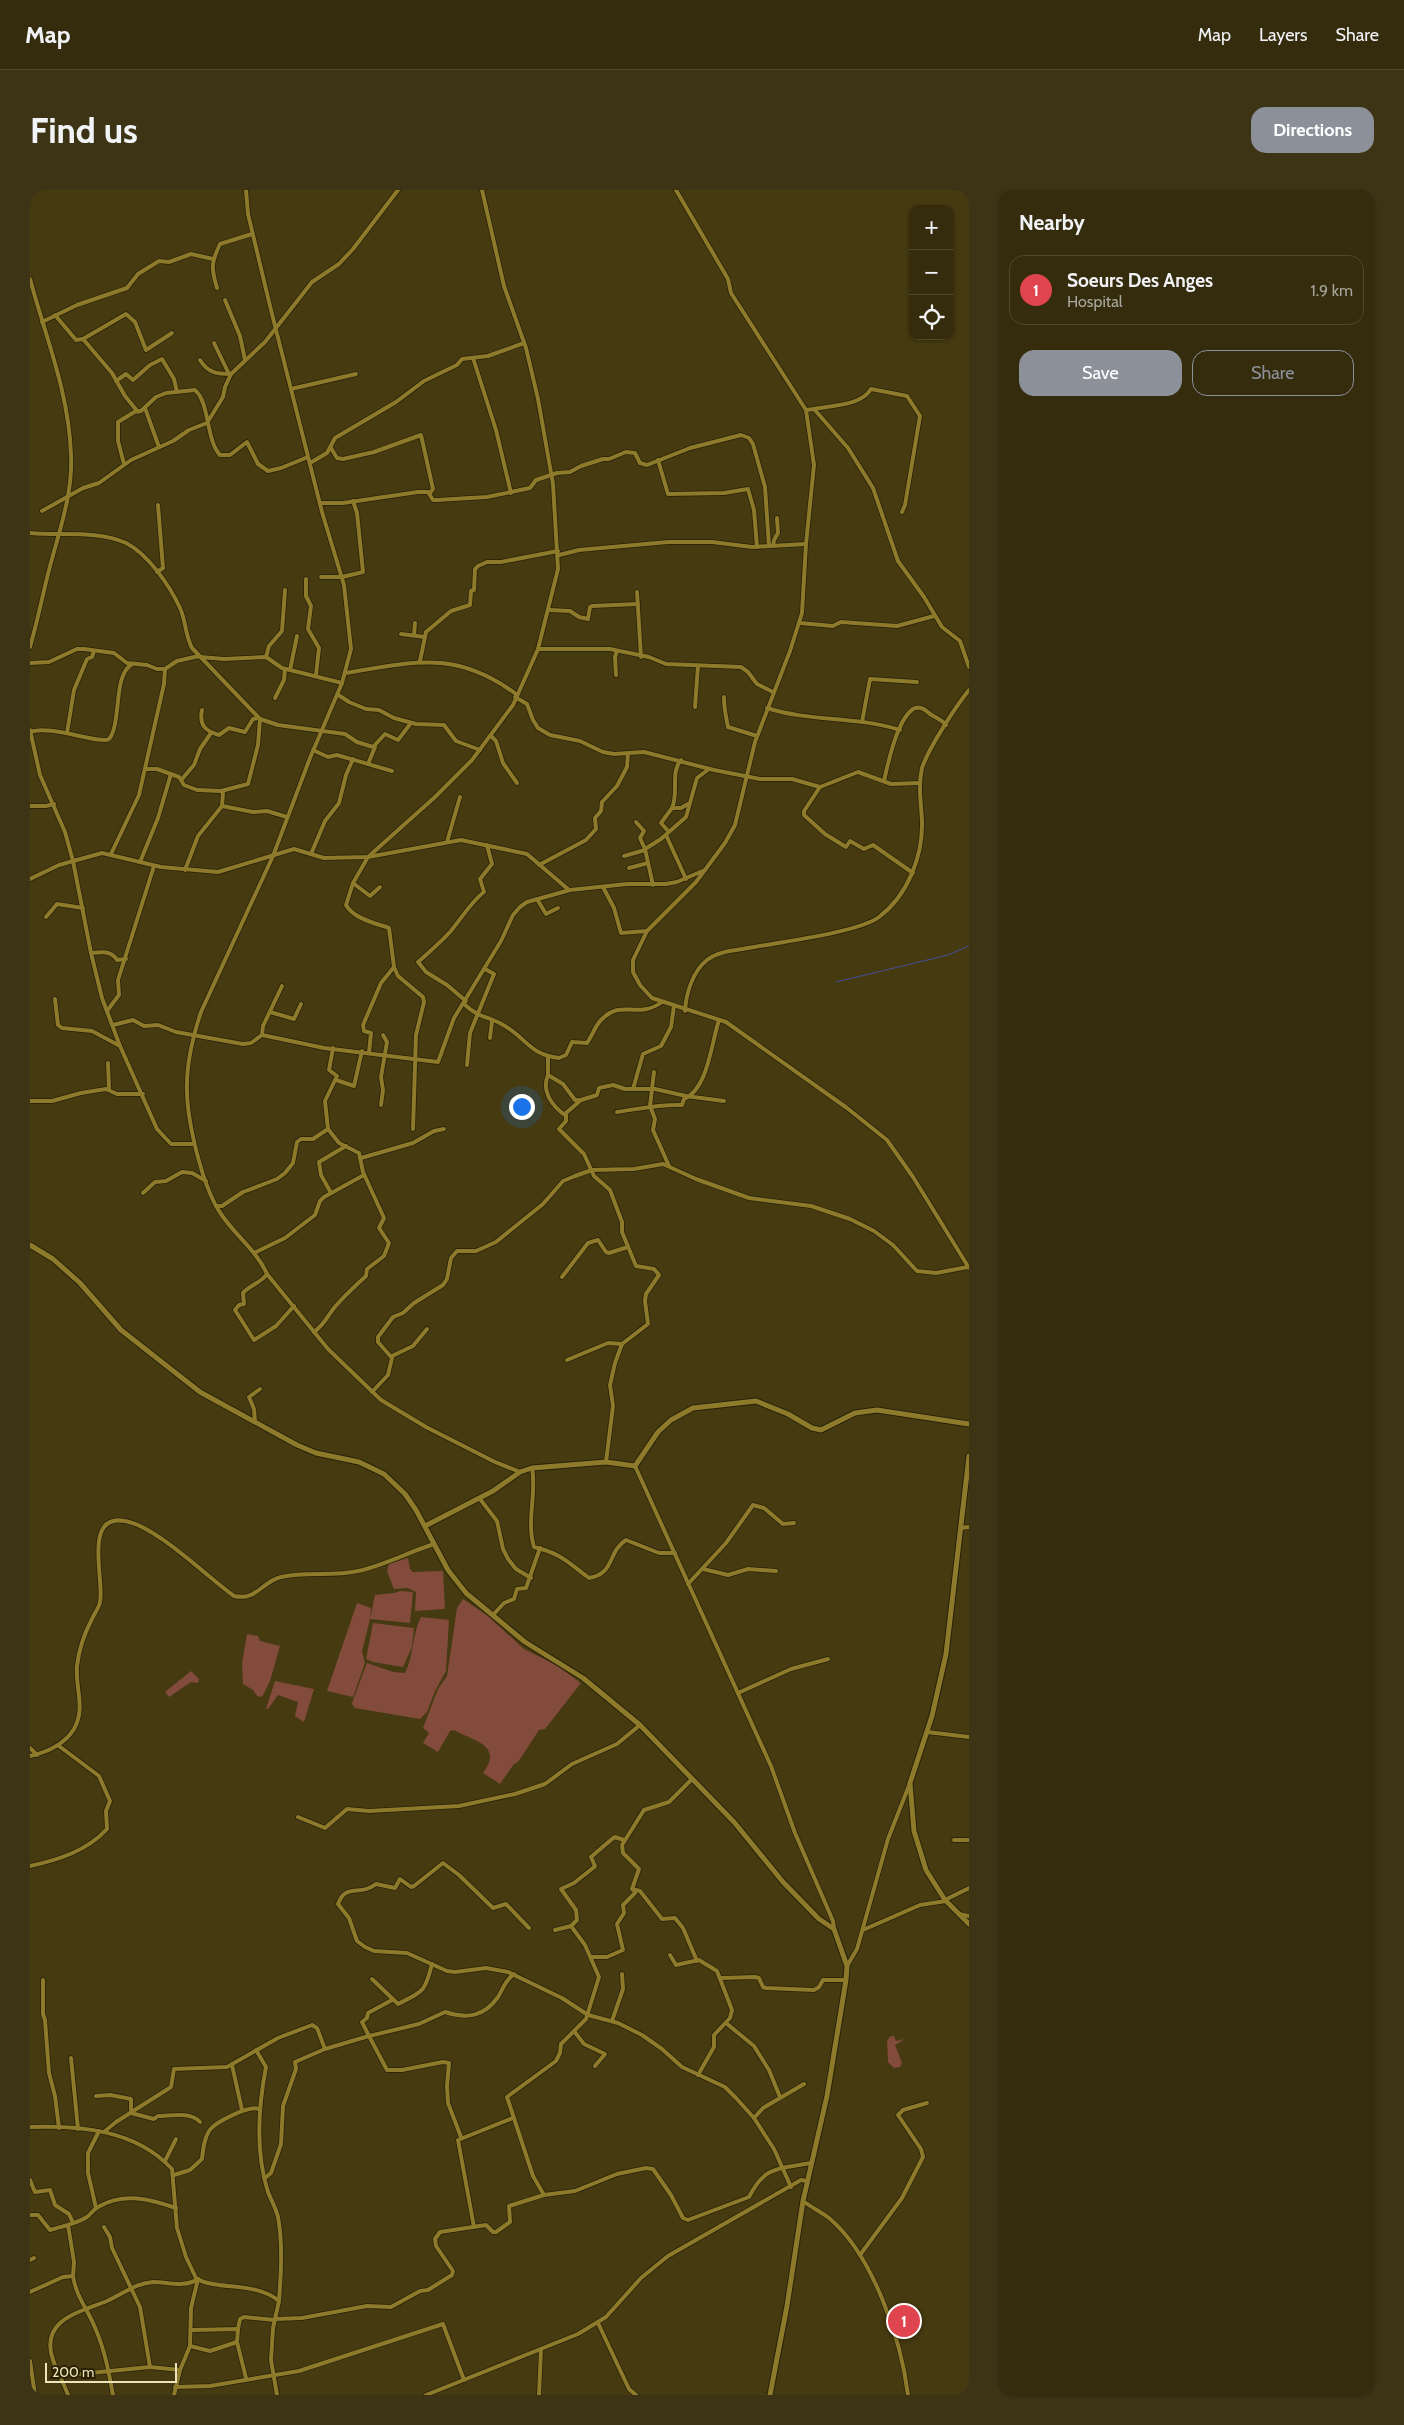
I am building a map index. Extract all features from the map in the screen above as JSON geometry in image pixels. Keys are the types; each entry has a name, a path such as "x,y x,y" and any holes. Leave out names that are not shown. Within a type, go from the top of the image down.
{"street":[{"path":"246,190 252,234 320,503 342,577 351,649 342,683 273,856 210,992 194,1034 186,1077 189,1124 206,1181 216,1206 233,1230 263,1263 267,1274 328,1349 372,1392 393,1409 495,1462 520,1472"},
{"path":"42,511 83,488 99,483 124,464 188,430 207,423 223,397 230,374 260,347 312,282 339,264 398,190"},
{"path":"413,1130 414,1059 423,997 398,976 394,967 389,928 358,916 349,910 346,905 353,883 368,857 435,797 480,750 513,705 515,696 538,649 549,610 558,553 553,484 538,399 524,343 504,286 482,190"},
{"path":"392,1356 378,1342 378,1336 393,1317 403,1313 414,1303 443,1285 447,1279 452,1258 457,1251 476,1252 496,1242 543,1204 563,1181 592,1170 634,1169 663,1164 696,1179 750,1198 811,1206 850,1219 874,1231 893,1245 917,1271 936,1273 969,1268 892,1146 847,1108 804,1079 742,1032 726,1022 662,1002 646,992 633,972 633,960 647,931 685,894 706,870 735,825 757,736 800,623 804,598 806,544 814,465 806,410 731,293 728,279 676,190"},
{"path":"217,288 212,270 213,259 220,244 252,234"},
{"path":"42,322 77,304 127,288 138,274 159,261 169,262 191,254 213,259"},
{"path":"30,278 42,322 55,358 68,420 72,456 68,497 30,647"},
{"path":"225,300 240,336 245,360"},
{"path":"55,315 76,340 83,340 126,314 135,322 146,350 172,333"},
{"path":"83,340 116,381 130,404 138,412"},
{"path":"214,343 230,374"},
{"path":"310,463 327,453 335,438 396,402 424,381 457,366 462,359 488,356 524,343"},
{"path":"474,358 496,430 512,493"},
{"path":"116,381 126,374 133,380 150,365 162,359 174,379 177,392"},
{"path":"200,360 211,372 230,374"},
{"path":"291,389 356,374"},
{"path":"806,410 858,400 866,397 871,389 903,394 912,400 920,420 915,438 905,505 902,512"},
{"path":"124,464 118,441 117,424 145,408 156,397 177,392 197,392 218,453 230,455 247,442 258,464 268,471 282,468 308,457"},
{"path":"145,408 159,447"},
{"path":"814,408 848,448 873,488 898,561 946,632 960,641 969,668"},
{"path":"331,448 337,458 343,460 374,452 421,435 433,488 430,494"},
{"path":"430,494 433,500 436,500 512,493 530,488 536,480 550,475 570,472 581,466 602,459 609,459 626,452 635,453 642,464 647,465 670,454 741,435 749,438 754,444 765,487 771,546"},
{"path":"658,460 668,494 724,493 748,489 754,510 757,546"},
{"path":"320,503 353,501 418,492 430,494"},
{"path":"322,577 342,577 363,572 357,513 353,501"},
{"path":"157,572 162,568 163,562 158,505"},
{"path":"771,546 778,534 777,518"},
{"path":"30,533 104,538 125,543 138,552 157,572 180,609 186,636 192,648 259,719 258,745 248,784 221,792 197,790 184,785 182,779 157,768 146,769"},
{"path":"420,661 426,632 451,611 470,605 475,570 478,566 487,562 501,562 579,550 668,542 712,542 757,546 806,544"},
{"path":"306,579 306,596 311,606 308,628 319,648 316,675"},
{"path":"266,657 269,646 282,631 285,590"},
{"path":"637,592 641,657"},
{"path":"549,610 570,611 579,617 588,619 590,607 592,606 638,604"},
{"path":"800,623 833,626 841,622 897,626 934,616"},
{"path":"414,635 415,623"},
{"path":"401,634 425,636"},
{"path":"275,698 288,670 297,636"},
{"path":"538,649 610,649 648,657 666,664 741,667 748,672 757,684 773,692"},
{"path":"30,662 49,662 77,650 114,653 128,663 165,669 177,661 199,656 224,659 266,657 288,670 316,675 342,683"},
{"path":"67,733 74,690 87,658 92,657 94,651"},
{"path":"616,675 615,657 617,651"},
{"path":"344,673 420,661 431,661 473,670 488,675 527,704 538,728 550,735 580,741 603,752 644,752 681,760 709,769 771,780 792,779 820,787"},
{"path":"132,664 124,672 114,727 109,739 104,741 39,729 30,731 40,775 54,804 73,862 91,953 107,1011 120,1046 157,1129 170,1143 194,1144"},
{"path":"695,707 698,666"},
{"path":"111,854 139,795 146,769 144,764 164,684 165,669"},
{"path":"862,722 870,679 917,682"},
{"path":"685,1010 689,987 698,970 712,957 775,942 857,927 880,916 904,890 912,873 921,839 920,783 922,767 969,690"},
{"path":"337,694 366,708 379,710 389,716 411,723 440,724 453,735 456,741 480,750"},
{"path":"724,698 724,711 728,717 728,727 757,736"},
{"path":"884,781 890,754 900,730 913,709 919,707 942,720 946,725"},
{"path":"767,708 814,718 862,722 900,730"},
{"path":"202,710 200,720 211,733 219,735 229,728 245,732 253,719 259,719 278,725 345,734 357,742 375,747"},
{"path":"368,764 375,747 386,734 398,740 411,723"},
{"path":"182,779 194,765 200,749 211,733"},
{"path":"492,736 496,741 503,763 518,783"},
{"path":"314,750 328,757 333,754 392,771"},
{"path":"539,865 586,840 596,829 595,818 601,811 602,802 614,790 627,767 628,753"},
{"path":"311,854 326,821 339,803 346,775 353,759"},
{"path":"681,760 677,766 675,801 661,823 668,834 686,879"},
{"path":"624,856 645,849 668,834 688,814 688,804 697,778 709,769"},
{"path":"912,873 873,845 864,849 850,841 846,847 843,846 825,834 804,815 804,811 820,787 858,772 894,785 920,783"},
{"path":"140,862 158,818 171,774"},
{"path":"185,870 198,836 222,806 223,793 221,792"},
{"path":"447,842 460,797"},
{"path":"30,806 54,804"},
{"path":"672,808 681,808 688,804"},
{"path":"222,806 253,812 267,811 287,818"},
{"path":"636,822 644,831 640,838 645,849 653,885"},
{"path":"30,879 44,871 97,854 111,854 154,866 218,872 294,849 324,858 368,857 461,840 521,851 570,890"},
{"path":"487,845 492,864 480,879 484,892 458,919 452,930 432,951 418,962 426,972 448,985 476,1015 505,1026 532,1049 548,1056 563,1057 572,1042 587,1043 601,1020 614,1010 621,1008 641,1011 651,1009 662,1002"},
{"path":"629,868 648,863"},
{"path":"107,1011 119,995 118,980 154,866"},
{"path":"112,1025 133,1020 144,1026 158,1025 176,1032 248,1045 262,1035 333,1048 438,1062 446,1036 485,969 513,915 520,907 570,890 627,884 653,885 686,879 706,870"},
{"path":"353,883 370,896 380,888"},
{"path":"603,888 614,908 621,933 647,931"},
{"path":"537,900 546,914 558,908"},
{"path":"46,917 57,904 83,908"},
{"path":"91,953 104,952 111,954 117,960 126,959"},
{"path":"370,1053 371,1033 364,1030 364,1025 381,984 394,967"},
{"path":"467,1065 470,1032 494,974 485,969"},
{"path":"262,1035 263,1026 282,986"},
{"path":"55,999 58,1025 62,1028 92,1031 120,1046"},
{"path":"270,1012 294,1018 301,1004"},
{"path":"633,1089 642,1056 650,1050 661,1046 671,1027 674,1006"},
{"path":"617,1112 642,1109 650,1106 682,1105 684,1099 692,1096 705,1075 719,1020"},
{"path":"490,1038 492,1021"},
{"path":"381,1105 383,1090 381,1076 386,1055 386,1038 383,1035"},
{"path":"314,1332 323,1326 334,1308 366,1276 367,1270 384,1256 389,1241 380,1228 384,1218 364,1175 361,1158 356,1150 336,1140 328,1129 325,1101 337,1076 329,1070 333,1048"},
{"path":"336,1080 354,1086 362,1051"},
{"path":"548,1056 547,1094 554,1106 565,1115 566,1121 559,1129 561,1133 584,1154 594,1176 610,1190 622,1222 622,1232 636,1266 654,1269 660,1275 650,1288 644,1301 648,1324 622,1344 602,1345 567,1360"},
{"path":"108,1063 109,1089"},
{"path":"654,1072 650,1106 655,1119 653,1133 671,1167"},
{"path":"548,1075 561,1082 575,1100 597,1095 599,1088 602,1086 613,1085 633,1089 653,1088 724,1101"},
{"path":"30,1101 52,1101 89,1091 109,1089 117,1094 143,1094"},
{"path":"565,1115 580,1100"},
{"path":"361,1158 413,1143 434,1131 444,1128"},
{"path":"216,1206 222,1206 242,1192 277,1179 293,1163 297,1142 302,1139 313,1140 328,1129"},
{"path":"331,1193 322,1175 319,1162 346,1146"},
{"path":"143,1193 155,1182 163,1182 182,1172 192,1173 206,1181"},
{"path":"254,1253 285,1238 315,1215 320,1201 364,1175"},
{"path":"562,1277 588,1243 598,1240 606,1252 628,1247"},
{"path":"30,1245 53,1259 80,1283 121,1330 186,1382 255,1422 316,1453 359,1462 384,1474 405,1494 456,1581 492,1615 525,1642 583,1678 640,1725 752,1842 783,1882 819,1919 834,1929"},
{"path":"267,1274 262,1280 246,1290 244,1293 244,1304 239,1305 235,1310 254,1340 276,1326 294,1306"},
{"path":"392,1356 413,1346 427,1330"},
{"path":"606,1462 613,1406 612,1376 622,1344"},
{"path":"372,1392 388,1375 392,1356"},
{"path":"255,1422 254,1409 249,1397 260,1389"},
{"path":"635,1466 658,1432 671,1420 693,1408 756,1401 788,1414 812,1428 821,1430 855,1413 877,1410 969,1424"},
{"path":"847,1966 854,1955 863,1930 888,1839 927,1732 946,1654 969,1456"},
{"path":"425,1526 480,1498 520,1472 532,1468 606,1462 635,1466"},
{"path":"635,1466 771,1766 795,1833 833,1921 847,1966 827,2096 807,2180 787,2306 770,2395"},
{"path":"532,1468 533,1483 529,1521 534,1547 562,1556 589,1578 607,1570 613,1562 617,1547 626,1540 659,1553 675,1553"},
{"path":"480,1498 497,1521 503,1549 508,1559 516,1569 531,1578"},
{"path":"688,1584 726,1543 754,1505 764,1508 782,1524 794,1523"},
{"path":"30,1756 59,1746 73,1730 79,1716 80,1708 76,1680 79,1654 82,1642 100,1602 98,1549 100,1535 108,1523 116,1520 126,1521 148,1531 234,1596 242,1598 250,1596 266,1584 283,1576 357,1572 434,1544"},
{"path":"961,1528 969,1527"},
{"path":"492,1615 504,1603 514,1599 516,1590 525,1589 531,1578 532,1568 540,1548"},
{"path":"703,1569 728,1575 748,1569 776,1571"},
{"path":"738,1693 791,1669 828,1659"},
{"path":"298,1817 325,1828 347,1808 369,1811 459,1806 515,1794 545,1784 572,1764 618,1744 640,1725"},
{"path":"927,1732 969,1737"},
{"path":"30,1866 62,1858 81,1849 99,1838 107,1829 106,1811 110,1801 99,1776 59,1746"},
{"path":"30,1748 37,1755"},
{"path":"591,1957 606,1957 624,1950 617,1924 624,1914 622,1905 635,1893 632,1889 639,1869 623,1852 622,1845 624,1840 644,1810 669,1802 692,1779"},
{"path":"910,1783 910,1804 917,1844 926,1870 946,1900 969,1924"},
{"path":"555,1930 571,1926 578,1920 576,1910 560,1889 574,1883 593,1868 591,1857 612,1838 624,1840"},
{"path":"954,1840 969,1840"},
{"path":"529,1928 506,1904 493,1908 459,1875 443,1863 414,1886 411,1887 400,1879 395,1888 376,1884 367,1890 343,1893 338,1904 349,1918 358,1940 365,1947 374,1951 407,1953 455,1972 486,1968 514,1974 562,1998 588,2015 612,2021 642,2035 662,2049 682,2067 725,2087 754,2118 774,2149 792,2187"},
{"path":"863,1930 920,1905 946,1900 969,1888"},
{"path":"634,1890 640,1891 662,1919 673,1916 680,1923 697,1961"},
{"path":"959,1914 969,1916"},
{"path":"544,2195 533,2176 513,2118 508,2096 556,2061 561,2044 588,2015 599,1977 585,1945 571,1926"},
{"path":"670,1955 676,1965 703,1961 714,1968 722,1978 732,2010 726,2023 714,2035 714,2047 698,2075"},
{"path":"372,1979 398,2004 423,1990 429,1981 432,1964"},
{"path":"265,2178 271,2173 281,2144 283,2106 296,2069 295,2062 325,2049 419,2024 445,2012 457,2016 475,2016 490,2006 498,1997 508,1978 514,1974"},
{"path":"612,2021 623,1989 622,1974"},
{"path":"722,1978 756,1977 759,1978 763,1987 766,1988 814,1990 819,1987 823,1980 846,1980"},
{"path":"44,1980 43,2014 46,2020 49,2073 55,2096 59,2128"},
{"path":"392,2000 368,2013 367,2018 362,2022 369,2036 387,2070 402,2070 443,2062 449,2063 448,2103 461,2137"},
{"path":"726,2023 754,2046 769,2070 780,2097"},
{"path":"105,2132 172,2087 174,2070 232,2065 278,2038 312,2025 316,2028 325,2049"},
{"path":"574,2031 584,2044 604,2054 595,2066"},
{"path":"256,2050 266,2067 259,2109 260,2148 265,2178 278,2216 281,2270 280,2301 272,2339 272,2375 277,2395"},
{"path":"71,2058 78,2130"},
{"path":"232,2065 242,2110"},
{"path":"754,2118 763,2108 804,2084"},
{"path":"96,2096 118,2096 131,2099 131,2113"},
{"path":"860,2255 902,2198 923,2157 921,2149 900,2121 898,2115 903,2110 927,2103"},
{"path":"174,2175 190,2170 202,2159 204,2143 211,2128 242,2110 259,2109"},
{"path":"131,2113 154,2119 158,2116 189,2116 195,2117 200,2122"},
{"path":"474,2227 468,2185 457,2143 461,2137 513,2118"},
{"path":"30,2127 105,2132 136,2142 165,2161 172,2169 180,2241 191,2268 198,2279 191,2308 192,2330 190,2346 174,2387 174,2395"},
{"path":"96,2208 88,2173 88,2153 100,2131"},
{"path":"165,2161 176,2139"},
{"path":"246,2378 238,2342 240,2319 244,2317 275,2320 302,2318 368,2306 391,2307 451,2277 453,2273 436,2246 436,2234 448,2230 488,2225 491,2231 496,2232 510,2222 509,2206 544,2195 566,2194 617,2174 649,2168 655,2171 682,2218 688,2220 749,2197 761,2176 782,2168 811,2163"},
{"path":"30,2180 35,2192 50,2190 55,2205 69,2214 75,2288 96,2329 109,2370 113,2395"},
{"path":"426,2395 598,2323 641,2278 668,2256 707,2232 792,2187 801,2180 807,2180"},
{"path":"30,2215 38,2215 50,2230 70,2224 88,2216 96,2208 126,2197 146,2199 176,2208"},
{"path":"803,2201 829,2218 860,2255 880,2295 897,2344 908,2395"},
{"path":"104,2227 140,2307 150,2367"},
{"path":"30,2292 62,2277 73,2276"},
{"path":"68,2395 52,2357 54,2329 70,2315 84,2308 109,2300 132,2288 154,2282 179,2284 198,2279 257,2290 280,2301"},
{"path":"598,2323 629,2389 636,2395"},
{"path":"174,2387 210,2386 323,2365 443,2324 464,2380"},
{"path":"192,2330 238,2328"},
{"path":"190,2346 210,2351 238,2342"},
{"path":"539,2395 541,2348"},
{"path":"30,2362 35,2395"},
{"path":"60,2376 150,2367 180,2370"}],"shaded area":[{"path":"408,1558 410,1569 413,1572 443,1571 445,1609 415,1611 416,1592 408,1588 394,1589 387,1571 389,1564"},
{"path":"400,1591 413,1592 410,1623 370,1619 375,1595"},
{"path":"463,1599 488,1616 524,1649 556,1665 581,1683 545,1729 539,1730 518,1762 514,1764 500,1784 483,1773 489,1764 490,1756 488,1750 477,1741 454,1730 450,1731 438,1752 423,1743 429,1733 423,1728 438,1689 447,1676 457,1608"},
{"path":"357,1603 371,1608 362,1651 365,1663 353,1697 327,1691"},
{"path":"421,1617 449,1620 446,1671 435,1691 427,1712 420,1719 355,1708 352,1704 353,1700 367,1663 393,1672 405,1673"},
{"path":"373,1623 414,1628 412,1647 403,1667 366,1659"},
{"path":"247,1634 258,1636 260,1641 280,1646 270,1681 262,1697 257,1696 253,1690 243,1684 242,1663"},
{"path":"191,1671 199,1679 198,1683 191,1682 169,1697 165,1692"},
{"path":"275,1681 314,1689 304,1722 295,1716 298,1702 278,1695 268,1709 266,1709"},
{"path":"894,2036 896,2041 905,2039 895,2045 902,2063 900,2067 894,2068 888,2062 887,2040"}],"waterway":[{"path":"836,982 948,955 969,946"}],"place":[{"name":"Soeurs Des Anges","path":"904,2321"}]}
